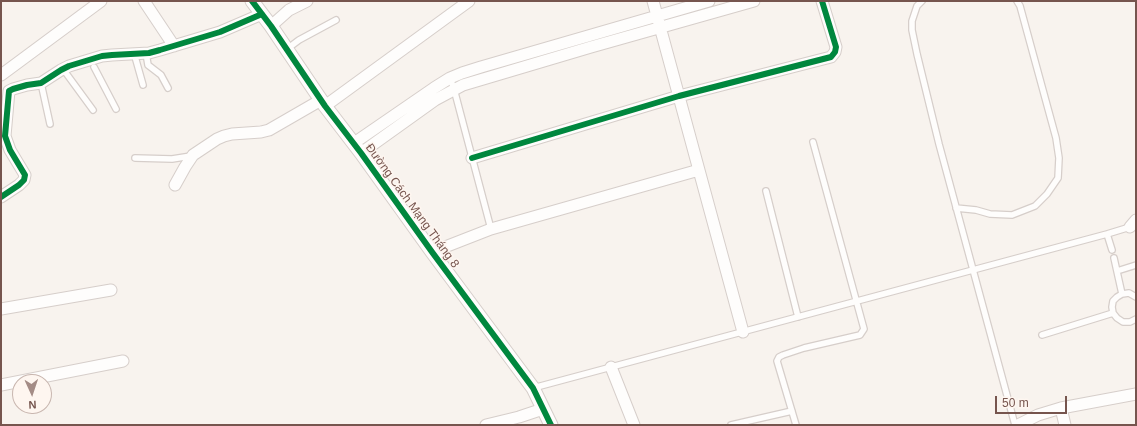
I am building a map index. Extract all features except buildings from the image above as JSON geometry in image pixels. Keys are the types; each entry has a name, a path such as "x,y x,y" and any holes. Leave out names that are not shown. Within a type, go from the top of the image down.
{"street":[{"path":"1,75 101,1"},
{"path":"144,1 174,46"},
{"name":"Đường Cách Mạng Tháng 8","path":"252,1 271,26 323,103 533,388 551,425"},
{"path":"271,26 289,10 307,1"},
{"path":"175,186 194,155 217,139 224,136 269,130 323,103 469,1"},
{"path":"654,1 743,332"},
{"path":"357,148 434,88 450,78 481,66 709,1"},
{"path":"357,148 435,100 463,85 754,1"},
{"path":"472,158 679,96 831,57 835,52 836,47 822,1"},
{"path":"1,197 19,185 24,180 25,175 10,150 5,136 9,91 19,87 41,83 69,66 92,63 112,54 146,53 160,50 220,32 262,14"},
{"path":"588,36 591,47"},
{"path":"432,252 491,229 699,170"},
{"path":"1,309 111,290"},
{"path":"1,385 123,362"},
{"path":"611,367 634,425"},
{"path":"1018,425 1038,414 1061,408 1136,394"},
{"path":"1061,408 1065,425"},
{"path":"486,425 519,417 543,409"}],"lane":[{"path":"922,1 917,6 912,21 912,30 917,54 972,270 1015,425"},
{"path":"956,208 976,210 990,214 1012,215 1035,206 1047,194 1058,178 1059,158 1056,138 1020,6 1017,1"},
{"path":"287,49 299,40 336,20"},
{"path":"134,53 143,85"},
{"path":"146,53 148,65 161,74 168,88"},
{"path":"92,63 116,109"},
{"path":"63,69 93,110"},
{"path":"450,78 491,229"},
{"path":"41,83 50,124"},
{"path":"796,425 778,361 779,357 804,348 860,335 864,329 813,142"},
{"path":"135,158 172,159 194,155"},
{"path":"766,191 798,318"},
{"path":"533,388 857,302 1107,234 1134,225"},
{"path":"1107,234 1112,250"},
{"path":"1114,258 1122,294"},
{"path":"1117,271 1136,265"},
{"path":"1136,297 1129,293 1122,294 1113,301 1112,307 1113,313 1123,322 1130,322 1136,318"},
{"path":"1042,335 1113,313"},
{"path":"731,425 792,411"}],"cycle path":[{"path":"252,1 271,26 325,106 533,388 551,425"},
{"path":"472,158 679,96 831,57 835,52 836,47 822,1"},
{"path":"1,197 19,185 24,180 25,175 10,150 5,136 9,91 27,85 41,83 69,66 102,56 149,53 220,32 262,14"}]}
